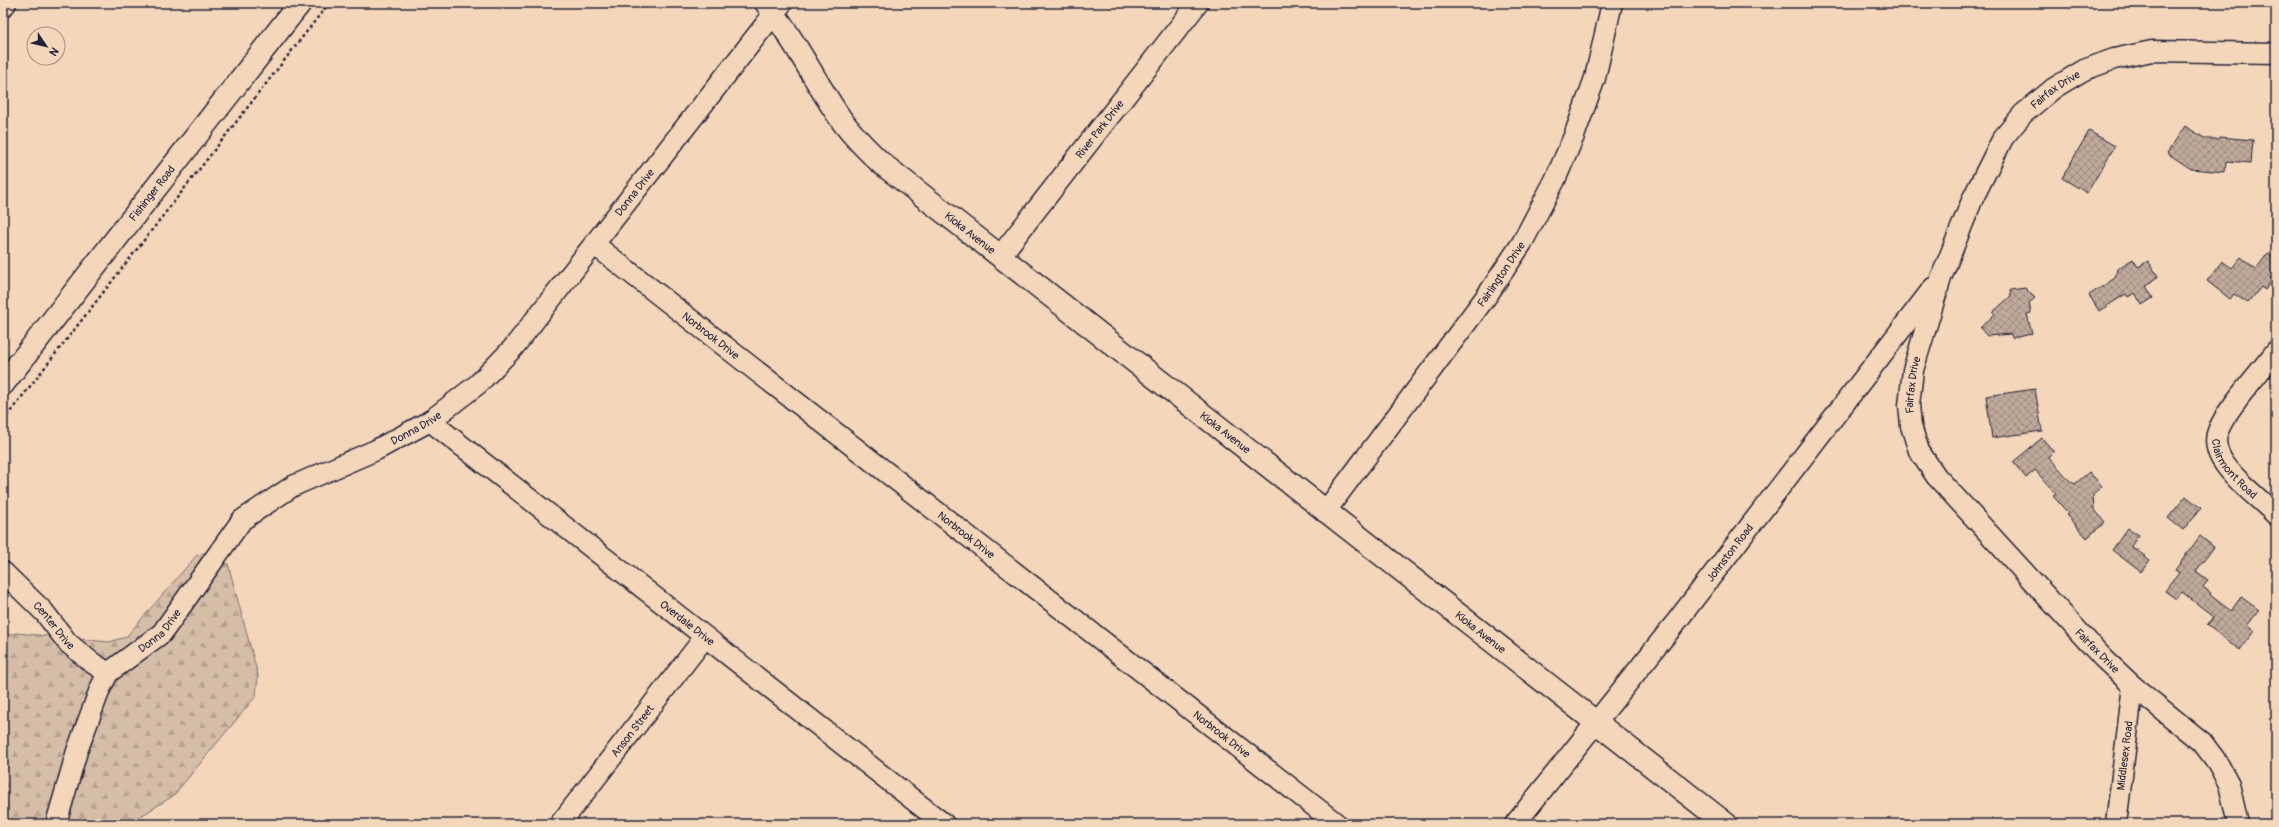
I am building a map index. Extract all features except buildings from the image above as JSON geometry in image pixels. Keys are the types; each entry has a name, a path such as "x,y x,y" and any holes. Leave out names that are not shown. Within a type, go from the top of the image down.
{"street":[{"path":"3,7 6,3"},
{"name":"Fishinger Road","path":"3,384 300,3"},
{"name":"River Park Drive","path":"1001,256 1198,3"},
{"name":"Fairlington Drive","path":"1325,512 1488,294 1522,243 1555,180 1574,136 1595,78 1612,3"},
{"name":"Kioka Avenue","path":"774,6 838,115 866,149 881,163 1325,512 1596,720 1726,824"},
{"name":"Donna Drive","path":"56,824 77,751 100,689 108,673 162,633 242,520 293,486 376,450 430,421 478,384 513,348 595,245 774,6"},
{"name":"Fairfax Drive","path":"2238,824 2229,784 2217,762 2202,742 2133,686 2103,658 1936,476 1919,451 1911,426 1911,382 1940,278 1973,198 2003,138 2023,114 2054,88 2084,70 2114,60 2152,51 2276,53"},
{"name":"Norbrook Drive","path":"595,245 1337,824"},
{"name":"Johnston Road","path":"1515,824 1596,720 1677,621 1940,278"},
{"name":"Clairmont Road","path":"2276,351 2228,414 2218,431 2216,441 2218,452 2229,469 2276,515"},
{"name":"Overdale Drive","path":"430,421 944,824"},
{"name":"Center Drive","path":"3,572 44,612 68,643 91,662 108,673"},
{"name":"Anson Street","path":"560,824 705,637"},
{"name":"Middlesex Road","path":"2116,824 2133,686"}],"path":[{"path":"3,421 329,3"}],"green space":[{"path":"209,551 228,564 258,675 256,696 173,796 128,824 3,824 3,636 17,633 109,642 126,637 196,556"}]}
